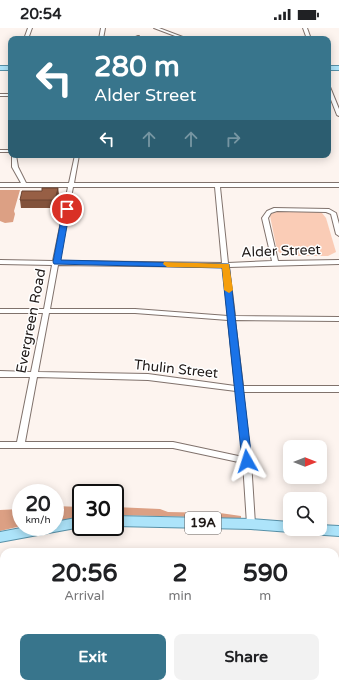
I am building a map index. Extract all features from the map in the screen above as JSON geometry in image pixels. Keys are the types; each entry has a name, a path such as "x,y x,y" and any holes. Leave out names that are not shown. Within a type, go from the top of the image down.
{"main road":[{"name":"19A","path":"124,521 251,524 283,526"},
{"path":"327,530 339,531"},
{"path":"0,537 12,534"}],"street":[{"path":"156,28 177,36"},
{"path":"339,96 332,96 339,115"},
{"path":"14,158 15,167 24,185"},
{"name":"Evergreen Road","path":"20,445 76,158"},
{"path":"217,185 247,461 251,524"},
{"path":"0,186 339,185"},
{"path":"275,263 265,218 269,212 276,209 327,210 333,213 339,234"},
{"name":"Alder Street","path":"0,262 226,265 339,262"},
{"path":"0,311 135,312 232,318 339,319"},
{"name":"Thulin Street","path":"0,374 148,376 239,389 339,389"},
{"path":"0,445 172,445 247,461"}],"shaded area":[{"path":"0,190 20,190 14,211 15,214 13,222 5,223 0,221"},
{"path":"278,211 314,211 322,213 326,218 336,252 328,256 289,256 281,254 277,250 270,216"},
{"path":"64,506 72,507 72,519 64,521"},
{"path":"124,507 160,509 168,512 220,513 241,516 241,518 236,520 199,517 124,515"},
{"path":"12,509 12,528 0,531 0,510"}],"building":[{"path":"42,188 58,188 55,200 20,200 22,191 42,191"}],"slow traffic":[{"path":"167,264 226,265 229,290"}],"route":[{"path":"67,209 56,262 226,265 247,461"}]}
